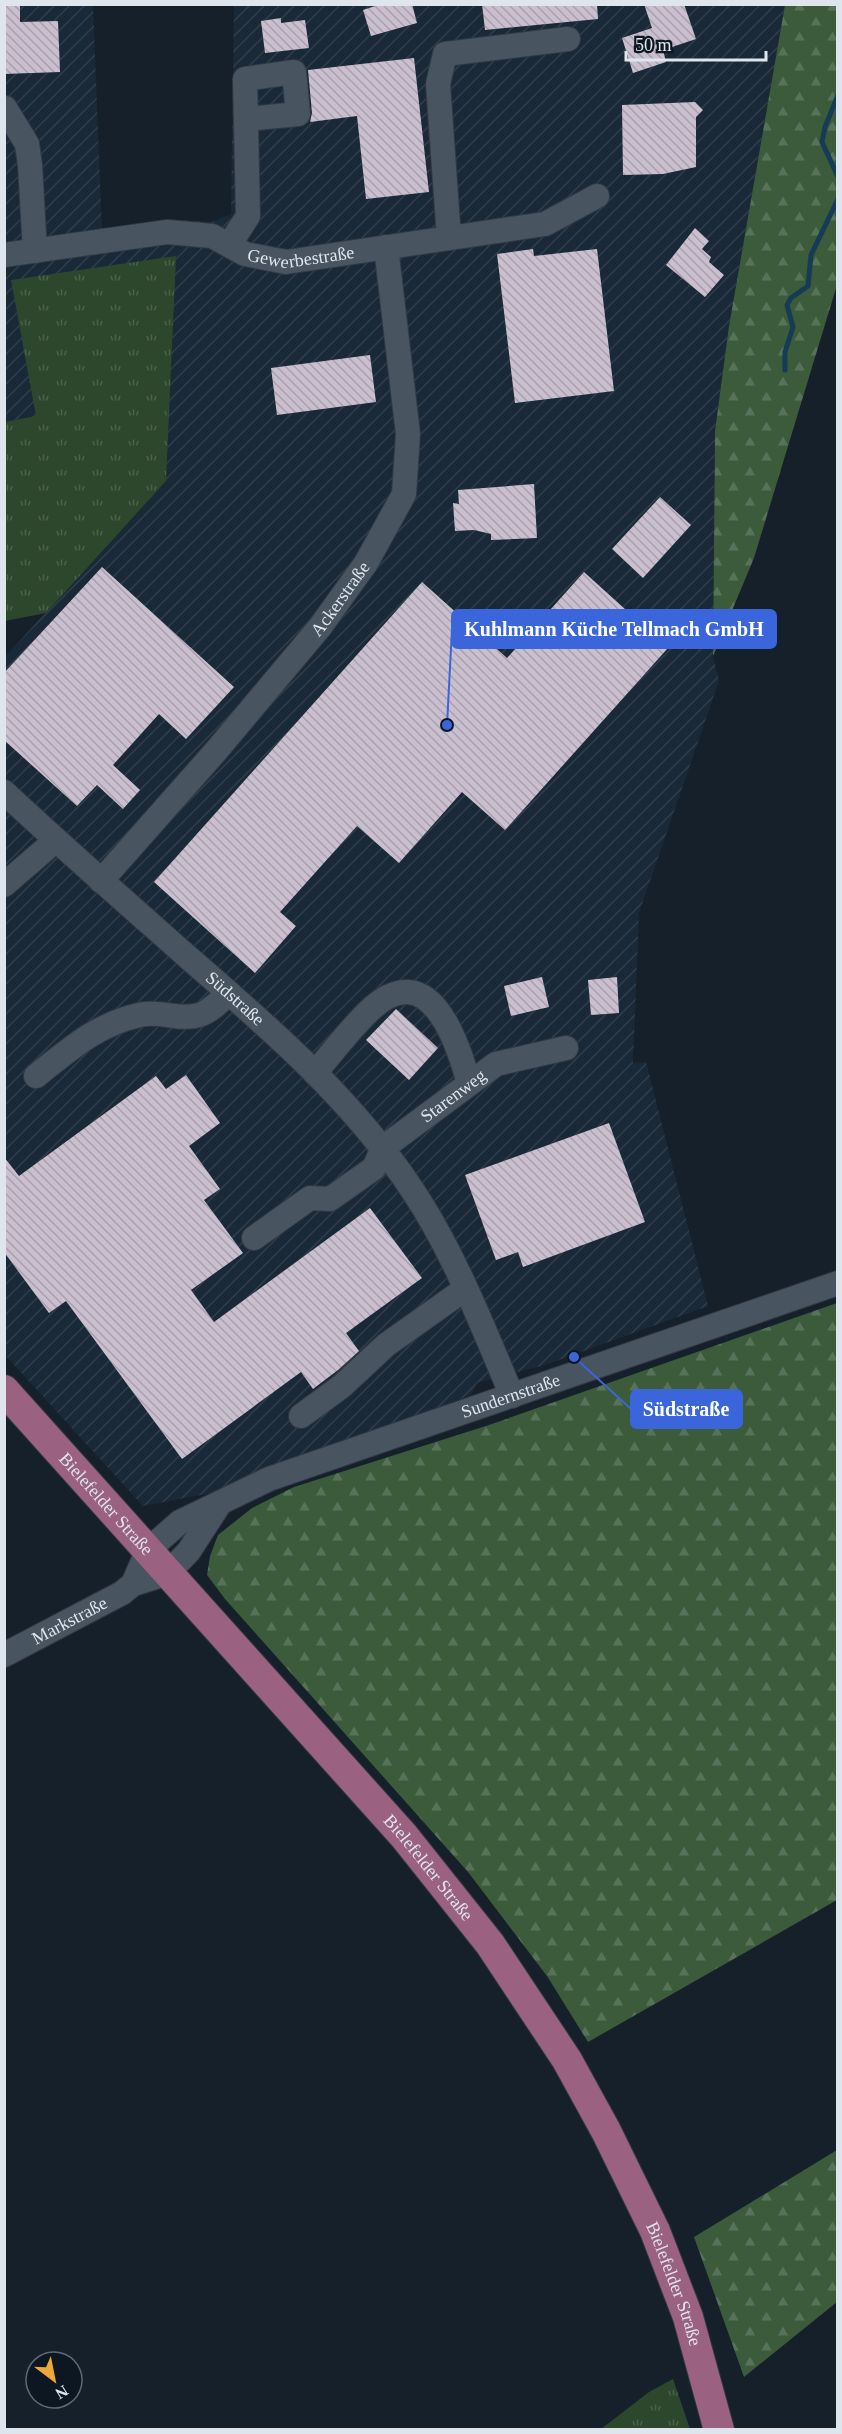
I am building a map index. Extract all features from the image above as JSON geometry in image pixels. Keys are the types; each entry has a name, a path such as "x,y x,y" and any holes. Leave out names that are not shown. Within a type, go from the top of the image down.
{"main road":[{"name":"Bielefelder Straße","path":"4,1390 404,1836 490,1944 567,2060 606,2131 655,2231 688,2317 719,2430"}],"street":[{"path":"449,238 438,84 445,54 568,39"},
{"path":"5,108 27,144 35,251"},
{"path":"230,244 248,216 247,119"},
{"name":"Gewerbestraße","path":"4,255 167,232 212,236 245,254 286,262 545,224 597,196"},
{"name":"Ackerstraße","path":"101,881 216,751 320,627 366,563 404,494 408,434 386,247"},
{"name":"Südstraße","path":"4,792 101,881 267,1026 347,1106 383,1148 414,1192 465,1289 512,1395"},
{"path":"4,885 56,840"},
{"path":"315,1073 370,1009 392,995 408,992 423,995 437,1008 452,1032 469,1084"},
{"path":"36,1076 80,1039 116,1022 162,1012 182,1018 201,1015 229,993"},
{"name":"Starenweg","path":"383,1148 496,1064 566,1048"},
{"path":"254,1238 310,1198 330,1199 374,1168 383,1148"},
{"name":"Sundernstraße","path":"148,1550 180,1522 269,1479 837,1282"},
{"path":"300,1416 342,1386 386,1345 465,1289"},
{"path":"168,1573 189,1551 220,1503"},
{"path":"133,1584 148,1550"},
{"name":"Markstraße","path":"4,1655 122,1593 133,1584 168,1573"}],"shaded area":[{"path":"5,5 93,5 102,232 183,220 212,222 231,214 234,5 785,5 729,326 715,431 713,656 719,681 639,913 633,1063 646,1062 708,1306 548,1364 477,1383 471,1395 211,1493 143,1506 5,1355 5,657 166,481 36,417 5,422"}],"green space":[{"path":"785,5 837,5 837,285 754,558 713,656 715,431 729,326"},
{"path":"176,256 166,481 46,613 5,621 5,422 36,416 11,280"},
{"path":"837,1303 837,1900 588,2042 547,1976 468,1872 225,1599 207,1575 210,1556 218,1535 252,1508 294,1487 489,1425"},
{"path":"837,2150 837,2302 744,2377 694,2237"},
{"path":"673,2379 690,2429 601,2429 649,2392"}],"building":[{"path":"4,4 20,4 20,22 58,21 60,72 4,74"},
{"path":"381,4 412,4 417,23 371,36 363,10"},
{"path":"482,4 597,4 598,19 485,30"},
{"path":"644,4 684,4 696,39 663,50 666,62 633,73 622,38 652,28"},
{"path":"281,18 281,23 305,20 309,48 265,53 261,21"},
{"path":"414,58 429,192 366,199 357,116 310,122 312,113 308,70"},
{"path":"695,102 703,110 696,117 696,167 663,174 623,175 622,105"},
{"path":"695,228 709,241 702,249 711,257 709,262 724,275 705,297 666,265"},
{"path":"533,249 534,256 597,249 614,391 515,403 497,254"},
{"path":"370,355 376,402 277,415 271,368"},
{"path":"534,484 537,538 491,540 491,534 474,530 455,531 453,503 459,504 458,490"},
{"path":"660,497 691,525 643,578 612,549"},
{"path":"102,567 234,687 186,739 159,714 113,765 140,790 123,809 97,785 77,806 4,740 4,673"},
{"path":"584,572 668,648 505,830 462,792 399,863 357,826 280,912 296,926 255,973 154,882 422,582 507,658"},
{"path":"542,977 549,1007 511,1016 504,986"},
{"path":"617,977 619,1013 591,1015 588,980"},
{"path":"396,1009 438,1048 409,1080 366,1040"},
{"path":"186,1075 220,1123 189,1146 220,1189 204,1200 243,1253 191,1290 214,1322 370,1208 422,1278 346,1333 359,1351 313,1389 301,1372 182,1459 66,1301 49,1313 4,1252 4,1157 19,1176 156,1076 166,1089"},
{"path":"609,1123 645,1222 523,1267 518,1252 496,1260 465,1175"}],"waterway":[{"path":"838,95 825,127 822,142 838,177"},
{"path":"785,370 785,352 793,327 787,305 791,298 808,286 811,255 838,199"}],"place":[{"name":"Kuhlmann Küche Tellmach GmbH","path":"447,725"},
{"name":"Südstraße","path":"574,1357"}]}
